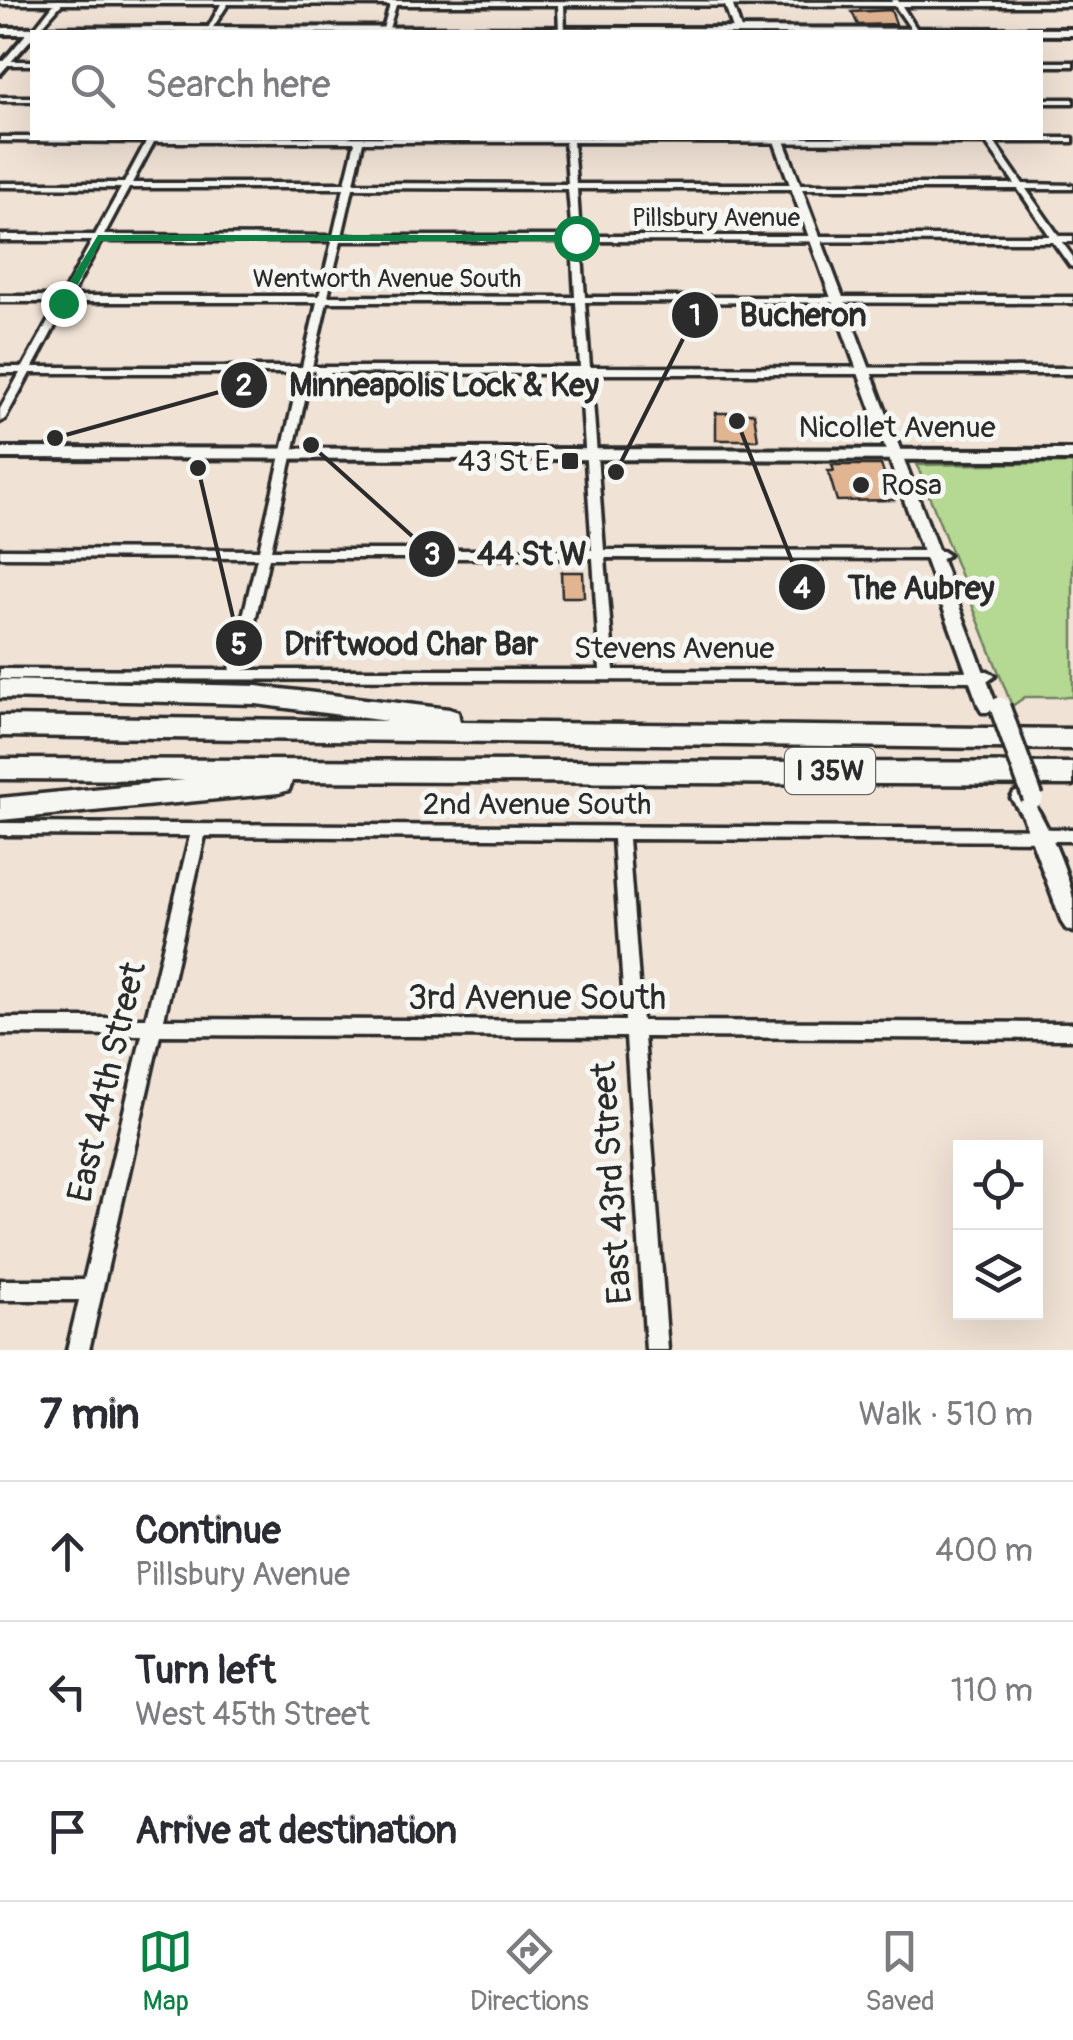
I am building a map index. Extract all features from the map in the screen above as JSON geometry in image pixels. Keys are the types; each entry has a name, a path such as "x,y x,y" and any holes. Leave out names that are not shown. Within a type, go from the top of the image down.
{"highway":[{"path":"0,689 256,695 568,734"},
{"name":"I 35W","path":"0,726 1073,738"},
{"path":"0,740 36,740 126,729"},
{"path":"0,755 200,768"},
{"name":"I 35W","path":"0,769 1073,774"},
{"path":"0,809 150,798 372,772"}],"main road":[{"path":"0,31 30,32"},
{"path":"1043,32 1073,32"},
{"path":"2,65 30,35"},
{"name":"Nicollet Avenue","path":"0,453 1073,454"}],"street":[{"path":"35,30 60,1"},
{"path":"211,30 226,1"},
{"path":"387,30 394,1"},
{"path":"0,2 1067,2 1073,12"},
{"path":"561,2 562,30"},
{"path":"728,2 737,30"},
{"path":"896,2 913,30"},
{"path":"2,65 30,63"},
{"path":"1043,64 1073,64"},
{"path":"0,99 30,99"},
{"path":"1043,100 1073,100"},
{"path":"0,139 30,139"},
{"path":"0,419 150,140"},
{"path":"236,675 359,140"},
{"path":"569,140 607,676"},
{"path":"778,140 1073,923"},
{"path":"989,140 1073,264"},
{"path":"1043,140 1073,140"},
{"path":"0,185 1073,187"},
{"name":"Pillsbury Avenue","path":"0,238 1073,239"},
{"name":"Wentworth Avenue South","path":"0,298 1073,300"},
{"path":"0,370 1073,371"},
{"path":"0,553 936,555"},
{"name":"Stevens Avenue","path":"0,674 982,676"},
{"name":"2nd Avenue South","path":"0,829 1073,835"},
{"name":"East 44th Street","path":"78,1350 199,829"},
{"name":"East 43rd Street","path":"620,831 657,1350"},
{"name":"3rd Avenue South","path":"0,1026 1073,1030"},
{"path":"0,1290 92,1290"}],"green space":[{"path":"1073,463 1073,697 1025,697 1012,706 917,465"}],"building":[{"path":"891,10 896,24 858,25 852,12"},
{"path":"716,413 754,413 758,440 716,440"},
{"name":"Rosa","path":"832,465 881,465 894,500 837,501 828,471 834,471"},
{"path":"561,572 583,572 584,597 562,597"}],"place":[{"name":"The Aubrey","path":"737,421"},
{"name":"Minneapolis Lock & Key","path":"55,438"},
{"name":"44 St W","path":"311,445"},
{"name":"43 St E","path":"570,461"},
{"name":"Driftwood Char Bar","path":"198,468"},
{"name":"Bucheron","path":"616,472"},
{"name":"Rosa","path":"861,485"}],"route":[{"path":"63,303 98,238 576,238"}]}
